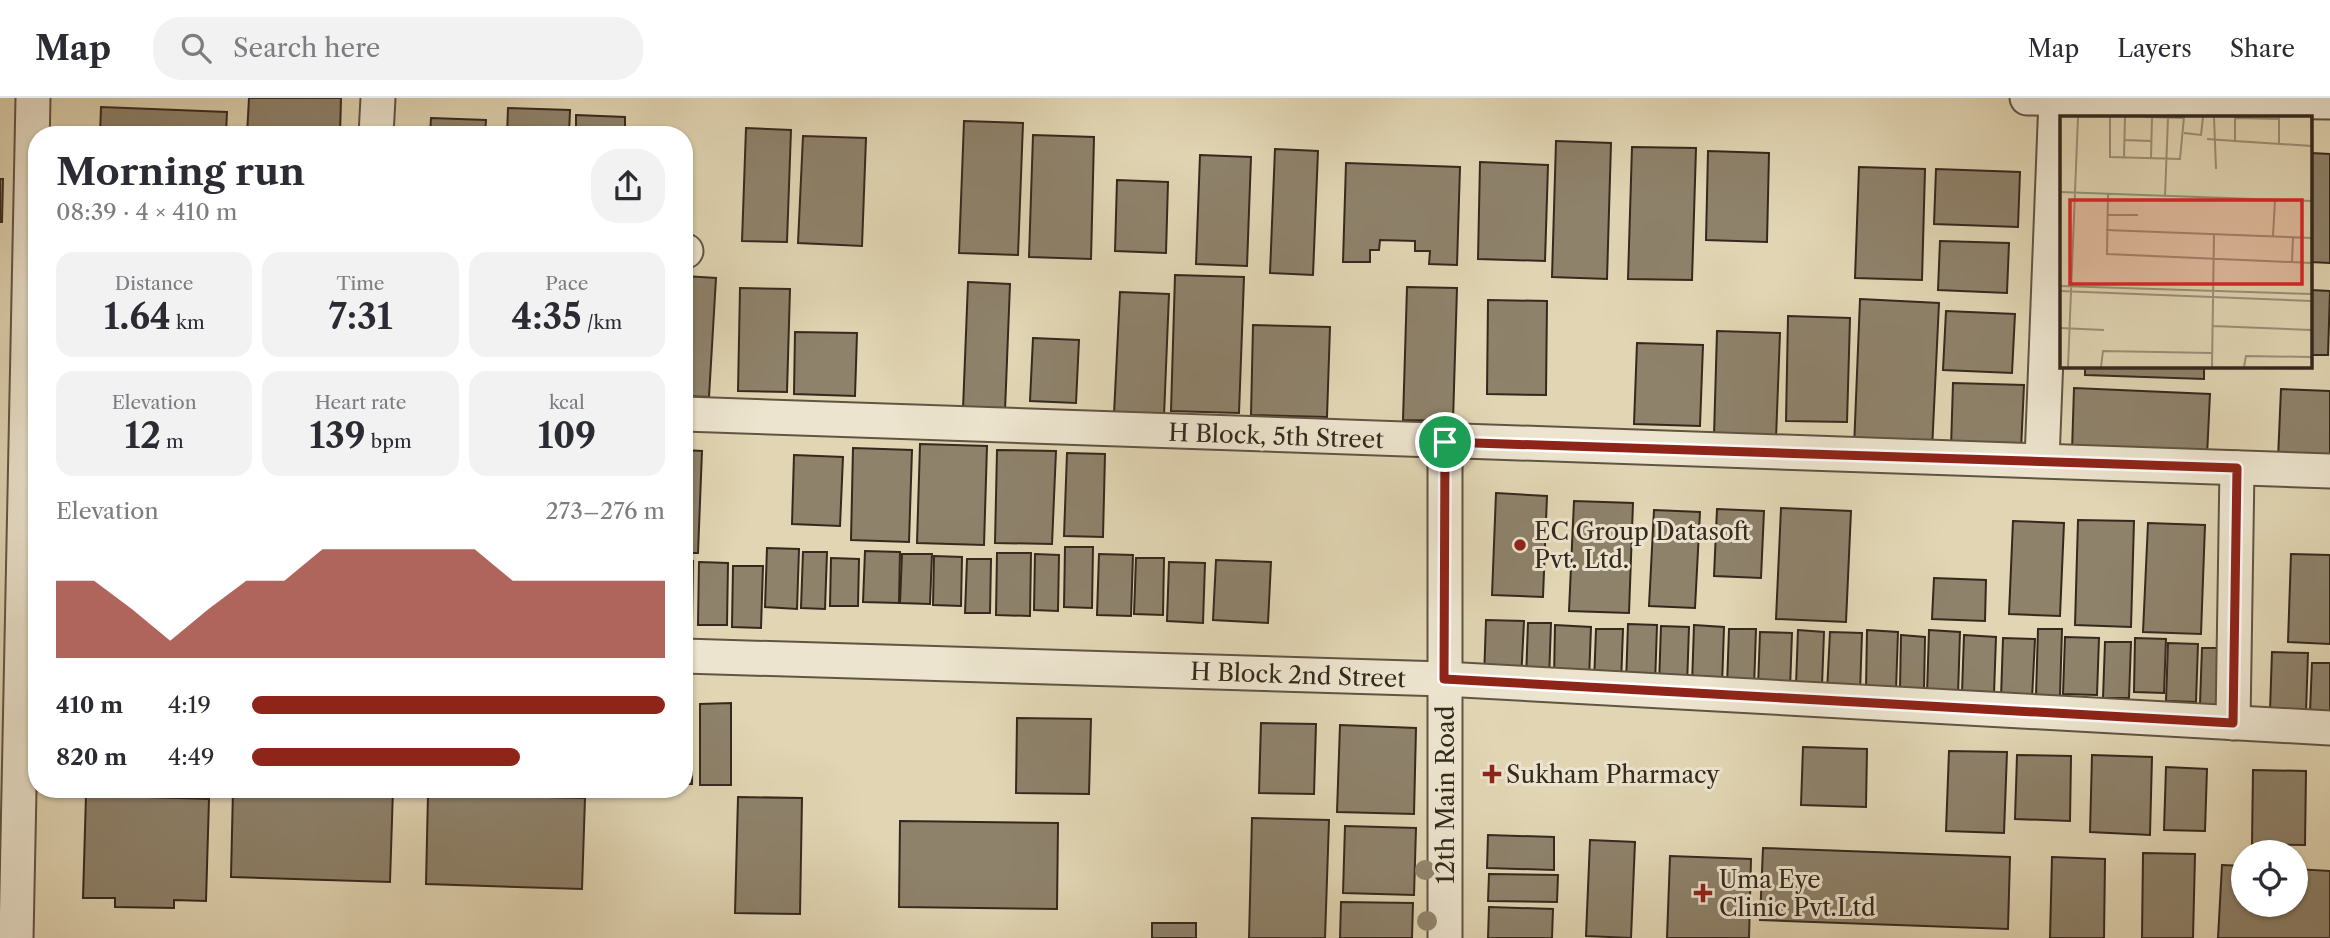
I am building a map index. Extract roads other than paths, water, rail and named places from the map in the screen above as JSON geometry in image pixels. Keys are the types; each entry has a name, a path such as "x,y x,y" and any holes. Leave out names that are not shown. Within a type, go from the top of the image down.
{"street":[{"path":"32,126 33,98"},
{"path":"376,126 378,98"},
{"path":"2042,460 2042,99 2330,102"},
{"path":"16,938 10,660 28,220"},
{"name":"H Block, 5th Street","path":"693,414 2330,471"},
{"name":"12th Main Road","path":"1445,442 1445,938"},
{"path":"2233,723 2237,468"},
{"name":"H Block 2nd Street","path":"693,656 1444,679 2330,728"}],"place":[{"name":"EC Group Datasoft Pvt. Ltd.","path":"1520,545"},
{"name":"Sukham Pharmacy","path":"1492,774"},
{"name":"Uma Eye Clinic Pvt.Ltd","path":"1703,893"}]}
